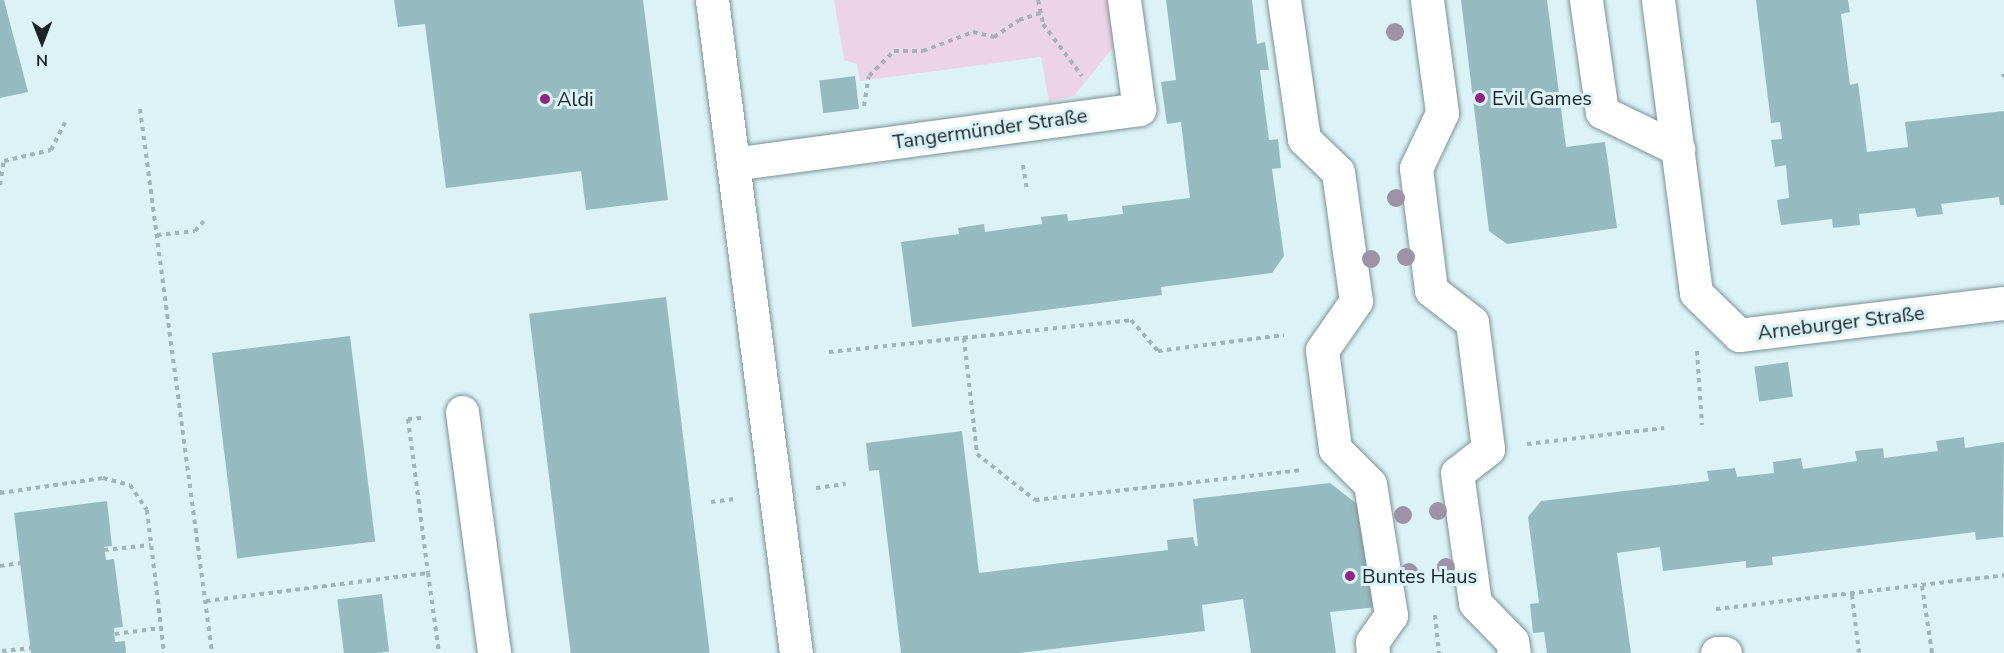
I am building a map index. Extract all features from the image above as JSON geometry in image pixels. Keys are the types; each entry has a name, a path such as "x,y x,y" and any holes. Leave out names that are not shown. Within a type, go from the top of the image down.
{"street":[{"path":"712,0 796,653"},
{"name":"Tangermünder Straße","path":"732,164 1139,109 1124,0"},
{"path":"1284,0 1304,139 1338,172 1356,301 1322,350 1335,449 1370,484 1391,615 1372,642 1373,653"},
{"path":"1428,0 1442,113 1416,168 1431,290 1472,322 1488,449 1457,473 1475,603 1512,641 1514,653"},
{"path":"1586,0 1602,112 1678,148"},
{"name":"Arneburger Straße","path":"1658,0 1696,293 1738,335 2004,303"},
{"path":"462,412 494,653"},
{"path":"1717,653 1725,653"}],"path":[{"path":"1038,0 1043,24 1066,59 1094,89 1100,114"},
{"path":"869,76 894,51 923,51 973,32 994,37 1019,20 1041,13"},
{"path":"140,110 212,653"},
{"path":"0,185 4,161 51,150 65,123"},
{"path":"157,235 195,231 204,221"},
{"path":"1702,425 1696,346 1718,313"},
{"path":"829,352 1131,320 1158,351 1294,334"},
{"path":"964,338 978,454 1035,500 1351,464"},
{"path":"439,653 408,419 462,412"},
{"path":"1488,449 1664,428"},
{"path":"0,499 0,491 103,478 130,485 147,510 164,653"},
{"path":"104,550 151,545"},
{"path":"0,566 21,563"},
{"path":"206,601 428,573"},
{"path":"1715,609 1852,595 2004,575"},
{"path":"1922,586 1932,653"},
{"path":"1852,595 1859,653"},
{"path":"114,634 161,628"},
{"path":"2,651 31,648"}],"shaded area":[{"path":"834,0 1111,0 1115,45 1074,96 1049,102 1041,57 860,81 857,64 844,60"}],"building":[{"path":"0,0 4,0 28,92 0,98"},
{"name":"Aldi","path":"394,0 643,0 668,200 586,210 581,171 446,188 425,24 398,27"},
{"path":"1166,0 1252,0 1257,44 1265,42 1269,70 1260,70 1269,140 1278,139 1281,168 1272,169 1284,256 1272,273 1161,287 1162,295 912,327 901,242 959,234 958,228 984,224 985,232 1042,224 1041,217 1067,214 1068,221 1123,214 1122,206 1190,198 1181,122 1167,124 1161,82 1176,80"},
{"path":"1461,0 1547,0 1566,147 1605,142 1617,228 1507,244 1489,231"},
{"path":"1756,0 1848,0 1850,12 1841,14 1850,85 1858,83 1867,152 1908,147 1905,122 2004,111 2004,205 2000,205 1999,197 1941,204 1943,214 1917,217 1915,208 1859,214 1860,225 1833,228 1832,219 1781,225 1777,200 1789,198 1786,165 1775,167 1771,140 1782,139 1780,122 1771,123"},
{"path":"855,76 859,109 823,113 819,80"},
{"path":"666,297 710,653 571,653 529,314"},
{"path":"350,336 375,541 237,558 212,353"},
{"path":"1788,362 1793,397 1759,401 1754,367"},
{"path":"962,431 979,573 1168,550 1167,540 1193,537 1195,546 1198,546 1193,499 1330,483 1366,511 1377,607 1330,612 1336,653 1251,653 1243,599 1202,605 1205,631 1019,653 901,653 879,470 869,471 866,443"},
{"path":"1964,437 1965,448 2004,442 2003,537 1976,540 1975,532 1772,557 1773,565 1746,568 1746,561 1663,571 1660,547 1617,553 1631,653 1547,653 1544,632 1533,633 1530,604 1539,603 1528,517 1541,501 1709,481 1707,471 1735,468 1737,477 1774,473 1773,462 1801,458 1803,469 1857,461 1855,451 1883,448 1884,458 1938,451 1936,441"},
{"path":"107,501 112,546 104,547 106,560 114,559 123,627 114,628 115,642 125,641 126,653 31,653 14,513"},
{"path":"382,594 389,652 344,653 337,599"}],"place":[{"name":"Evil Games","path":"1480,98"},
{"name":"Aldi","path":"545,99"},
{"name":"Buntes Haus","path":"1350,576"}]}
